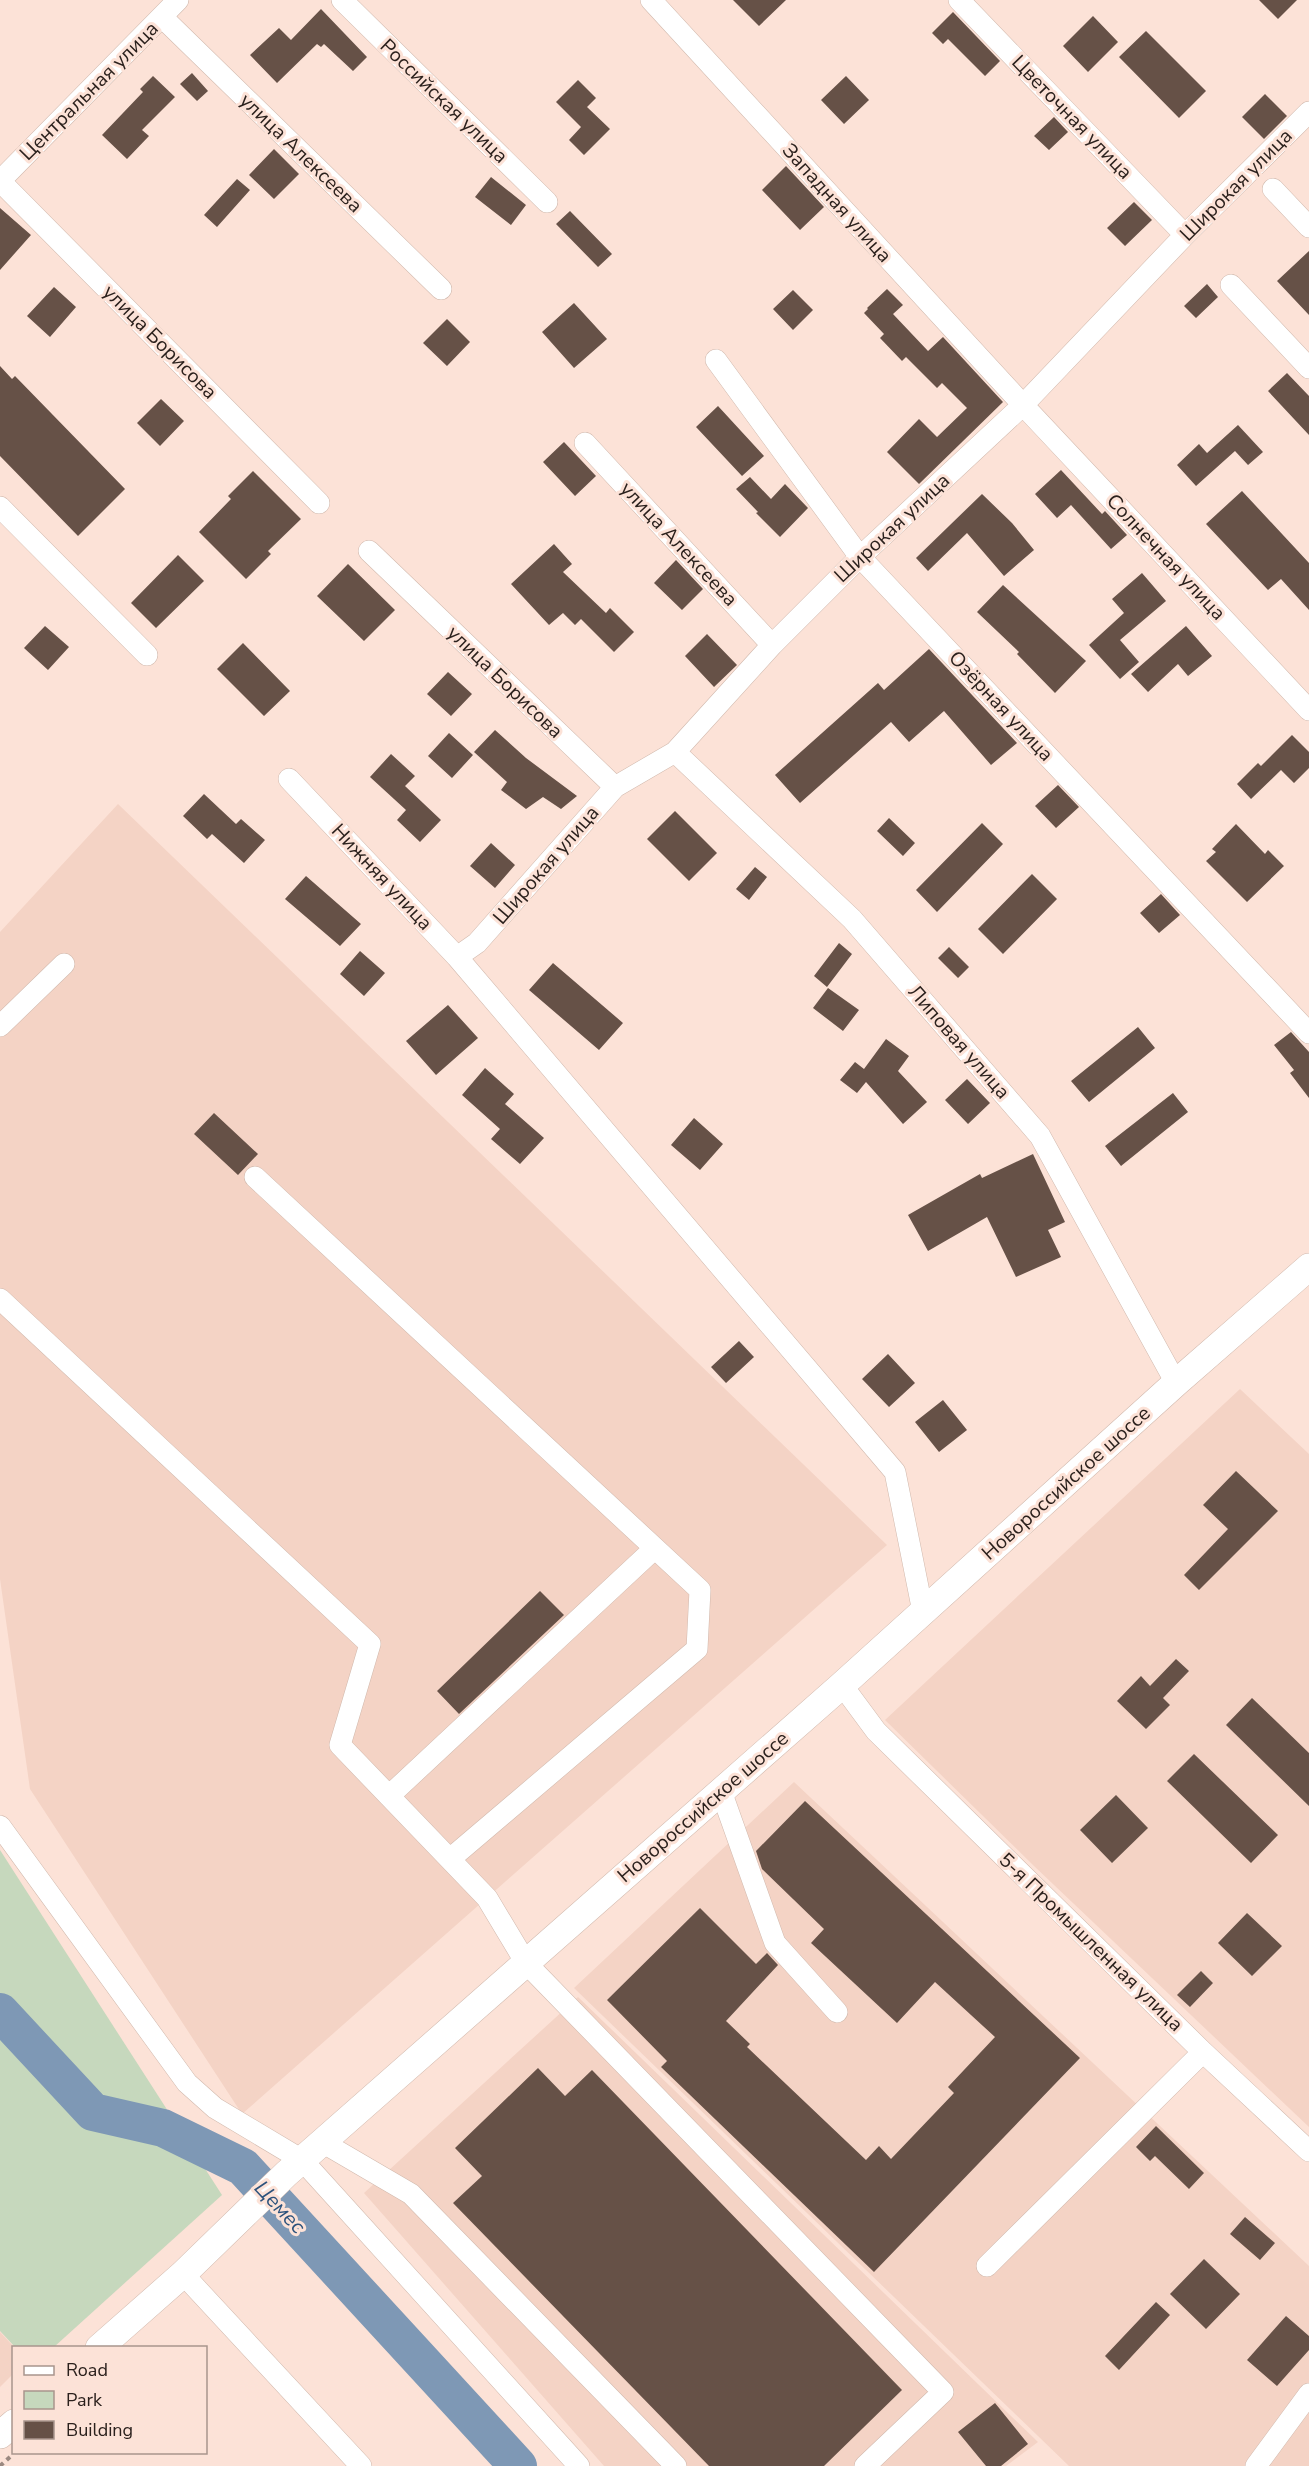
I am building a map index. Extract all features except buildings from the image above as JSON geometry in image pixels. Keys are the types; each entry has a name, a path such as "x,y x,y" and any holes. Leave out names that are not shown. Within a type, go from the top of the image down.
{"main road":[{"name":"Новороссийское шоссе","path":"101,2346 183,2274 294,2167 842,1685 1176,1383 1309,1267"},
{"path":"0,2434 12,2425"}],"street":[{"name":"Центральная улица","path":"0,181 178,0"},
{"name":"Российская улица","path":"342,0 547,202"},
{"name":"Западная улица","path":"651,0 1023,405"},
{"name":"Цветочная улица","path":"959,0 1185,235"},
{"name":"улица Алексеева","path":"162,17 441,288"},
{"name":"Широкая улица","path":"457,957 477,943 615,787 675,752 772,645 860,557 1023,405 1185,235 1309,112"},
{"name":"улица Борисова","path":"0,181 319,503"},
{"path":"1273,189 1309,227"},
{"path":"1231,285 1309,368"},
{"name":"Озёрная улица","path":"716,360 860,557 1309,1033"},
{"name":"Солнечная улица","path":"1023,405 1309,710"},
{"name":"улица Алексеева","path":"585,443 772,645"},
{"path":"0,507 147,655"},
{"name":"улица Борисова","path":"369,551 615,787"},
{"name":"Липовая улица","path":"675,752 852,919 1040,1136 1176,1383"},
{"name":"Нижняя улица","path":"289,779 457,957 895,1472 922,1612"},
{"path":"0,1026 64,964"},
{"path":"255,1177 700,1590 697,1649 450,1859"},
{"path":"0,1299 370,1644 340,1745 487,1898 526,1963 943,2392 866,2466"},
{"path":"389,1796 654,1549"},
{"name":"5-я Промышленная улица","path":"842,1685 876,1731 1203,2052 1309,2151"},
{"path":"721,1791 775,1943 837,2012"},
{"path":"0,1826 187,2084 215,2108 294,2167 579,2466"},
{"path":"987,2266 1203,2052"},
{"path":"322,2142 411,2194 676,2466"},
{"path":"183,2274 361,2466"},
{"path":"1256,2466 1309,2394"}],"shaded area":[{"path":"118,804 887,1545 242,2114 30,1789 0,1579 0,932"},
{"path":"1240,1389 1309,1454 1309,2127 1034,1866 885,1720"},
{"path":"794,1782 1309,2266 1309,2466 1069,2466 574,1988"},
{"path":"578,1997 1038,2442 1006,2466 604,2466 364,2193"},
{"path":"0,2332 13,2346 12,2375 0,2387"}],"green space":[{"path":"0,1850 222,2195 55,2346 14,2346 0,2331"}],"waterway":[{"name":"Цемес","path":"0,2012 93,2112 163,2128 243,2167 518,2466"}]}
